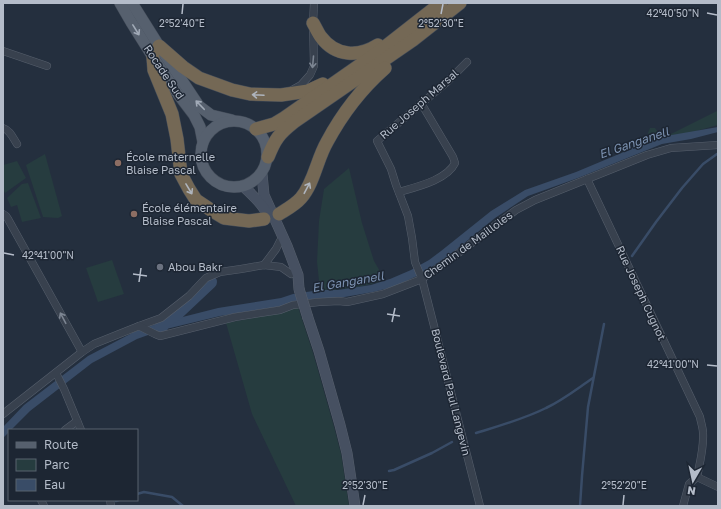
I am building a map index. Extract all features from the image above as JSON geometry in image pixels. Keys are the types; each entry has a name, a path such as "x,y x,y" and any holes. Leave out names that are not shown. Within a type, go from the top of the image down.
{"highway":[{"path":"268,158 275,140 312,105 349,73 442,3"},
{"path":"256,129 274,124 312,105 413,40 460,3"},
{"path":"313,23 322,38 332,47 342,52 351,54 364,52 375,47 422,18"},
{"path":"279,214 290,208 301,198 307,189 326,143 360,93 373,78 392,62 413,40"},
{"path":"265,211 250,221 224,218 196,200 189,190 181,174 177,139 172,114 154,70 156,51 199,78 232,90 250,94 281,96 308,91 349,73"}],"main road":[{"name":"Rocade Sud","path":"120,3 131,22 199,106 211,115 234,120"},
{"name":"Rocade Sud","path":"132,3 178,94 194,115 200,127 203,142"},
{"path":"234,120 250,124 256,129 264,139 268,151 266,166 262,174 250,184 231,188 216,182 211,178 204,170 201,159 201,148 208,133 215,126 234,120"},
{"path":"262,174 265,211 280,241 294,282 299,289"},
{"path":"243,186 257,200 287,246 298,275 299,289 319,351 347,453 355,506"}],"street":[{"path":"281,96 301,85 310,75 314,66 314,3"},
{"path":"3,51 47,66"},
{"name":"Rue Joseph Marsal","path":"415,262 408,216 391,169 377,141 447,82 467,62"},
{"path":"399,192 422,186 440,178 453,168 455,163 453,157 421,103"},
{"path":"3,128 6,128 17,144"},
{"name":"Chemin de Mailloles","path":"141,327 160,336 235,317 280,310 293,305 339,300 349,302 383,294 421,278 445,263 516,210 535,200 660,150 718,145"},
{"name":"Rue Joseph Cugnot","path":"588,179 700,418 703,432 703,444 697,477"},
{"path":"3,214 8,219 82,352"},
{"path":"264,265 280,241"},
{"name":"Boulevard Paul Langevin","path":"415,262 421,278 480,506"},
{"path":"3,414 58,375 82,352 94,344 161,318 189,296 206,278 220,272 264,265 281,267 291,274"},
{"path":"58,375 80,429"},
{"path":"66,429 77,421"},
{"path":"683,506 689,484 697,477 718,487"}],"green space":[{"path":"717,111 718,125 689,133 660,137 648,142 648,133 650,128 655,128 660,135 668,130 671,134"},
{"path":"45,154 62,216 58,218 43,217 26,165"},
{"path":"17,161 26,178 5,193 3,189 3,165"},
{"path":"349,168 362,223 374,261 385,280 353,288 320,290 317,262 319,221 324,189"},
{"path":"28,183 41,218 22,222 17,205 11,207 7,198 22,184"},
{"path":"112,260 124,294 98,302 86,268"},
{"path":"298,307 313,353 341,454 349,506 296,506 252,414 226,323"}],"water":[{"path":"718,127 718,132 662,144 578,178 528,196 495,218 446,258 415,277 393,287 339,298 294,301 283,306 220,316 162,330 137,339 92,363 30,411 12,429 8,429 8,433 3,438 3,427 24,405 88,356 134,332 159,323 218,308 281,298 293,294 371,285 390,279 429,260 491,211 525,190 576,172 631,149 632,147 660,137"}],"waterway":[{"path":"632,256 682,188 703,164 717,154"},
{"path":"161,327 164,322 177,313 210,282"},
{"path":"580,506 588,407 604,324"},
{"path":"476,433 538,412 570,394 593,378"},
{"path":"389,471 432,453 452,442"},
{"path":"138,494 144,492 172,497 183,506"}],"place":[{"name":"École maternelle Blaise Pascal","path":"118,163"},
{"name":"École élémentaire Blaise Pascal","path":"134,214"},
{"name":"Abou Bakr","path":"160,267"}],"water label":[{"name":"El Ganganell","path":"634,143"},
{"name":"El Ganganell","path":"348,282"}]}
